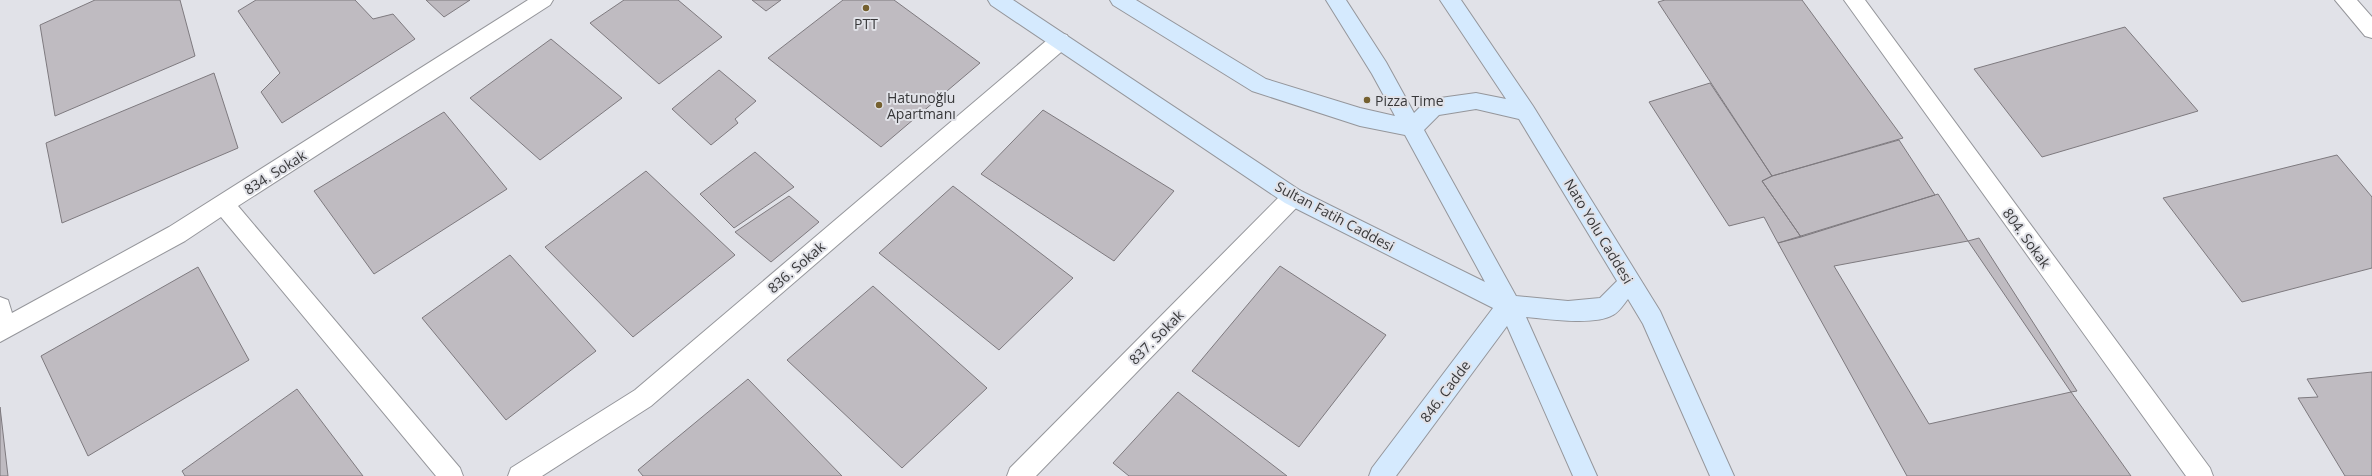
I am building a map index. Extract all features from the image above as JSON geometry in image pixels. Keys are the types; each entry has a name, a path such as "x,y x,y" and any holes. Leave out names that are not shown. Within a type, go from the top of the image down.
{"main road":[{"name":"Sultan Fatih Caddesi","path":"998,0 1293,197 1509,305 1568,311 1606,308 1630,282"},
{"path":"1120,0 1259,84 1360,117 1412,128"},
{"path":"1336,0 1379,68 1509,305 1585,476"},
{"name":"Nato Yolu Caddesi","path":"1450,0 1526,112 1652,318 1722,476"},
{"path":"1412,128 1433,107 1476,101 1526,112"},
{"name":"846. Cadde","path":"1381,476 1509,305"}],"street":[{"name":"834. Sokak","path":"2,331 177,234 543,0"},
{"name":"804. Sokak","path":"1854,0 2201,476"},
{"path":"2346,0 2372,30"},
{"name":"836. Sokak","path":"535,472 643,398 1060,41"},
{"name":"837. Sokak","path":"1019,476 1293,197"},
{"path":"223,204 451,476"},
{"path":"0,307 2,331"}],"building":[{"path":"95,0 180,0 195,56 55,116 40,25"},
{"path":"256,0 355,0 373,19 393,14 415,39 282,123 261,92 280,73 238,11"},
{"path":"426,0 470,0 444,17"},
{"path":"624,0 678,0 722,37 659,84 590,23"},
{"path":"752,0 781,0 766,11"},
{"name":"Hatunoğlu Apartmanı","path":"843,0 894,0 980,63 881,147 768,58"},
{"path":"1665,0 1802,0 1903,138 1772,176 1658,2"},
{"path":"2125,27 2198,111 2042,157 1974,69"},
{"path":"551,39 622,98 540,160 470,98"},
{"path":"719,70 756,101 735,119 738,123 711,145 672,109"},
{"path":"214,73 238,148 62,223 46,143"},
{"path":"1710,83 1772,176 1762,181 1801,237 1778,243 1764,217 1729,226 1649,102"},
{"path":"1043,110 1174,191 1114,261 981,174"},
{"path":"444,112 507,189 374,274 314,191"},
{"path":"1899,140 1935,195 1801,237 1762,181 1772,176"},
{"path":"755,152 794,187 734,228 700,194"},
{"path":"2337,155 2372,197 2372,268 2242,302 2163,198"},
{"path":"646,171 735,255 633,337 545,247"},
{"path":"953,186 1073,278 999,350 879,253"},
{"path":"1938,194 1968,241 1834,266 1929,424 2071,392 2131,476 1907,476 1778,243"},
{"path":"789,196 819,222 771,262 735,232"},
{"path":"1979,238 2077,391 2071,392 1968,241"},
{"path":"510,255 596,351 506,420 422,318"},
{"path":"1280,266 1386,335 1299,447 1192,371"},
{"path":"198,267 249,360 88,456 41,356"},
{"path":"873,286 987,388 902,468 787,360"},
{"path":"2372,372 2372,476 2345,476 2298,398 2318,397 2307,379"},
{"path":"748,379 842,476 643,476 638,470"},
{"path":"297,389 363,476 185,476 182,471"},
{"path":"1178,392 1287,476 1129,476 1113,463"},
{"path":"0,407 8,476 0,476"}],"place":[{"name":"PTT","path":"866,8"},
{"name":"Pizza Time","path":"1367,100"},
{"name":"Hatunoğlu Apartmanı","path":"879,105"}]}
